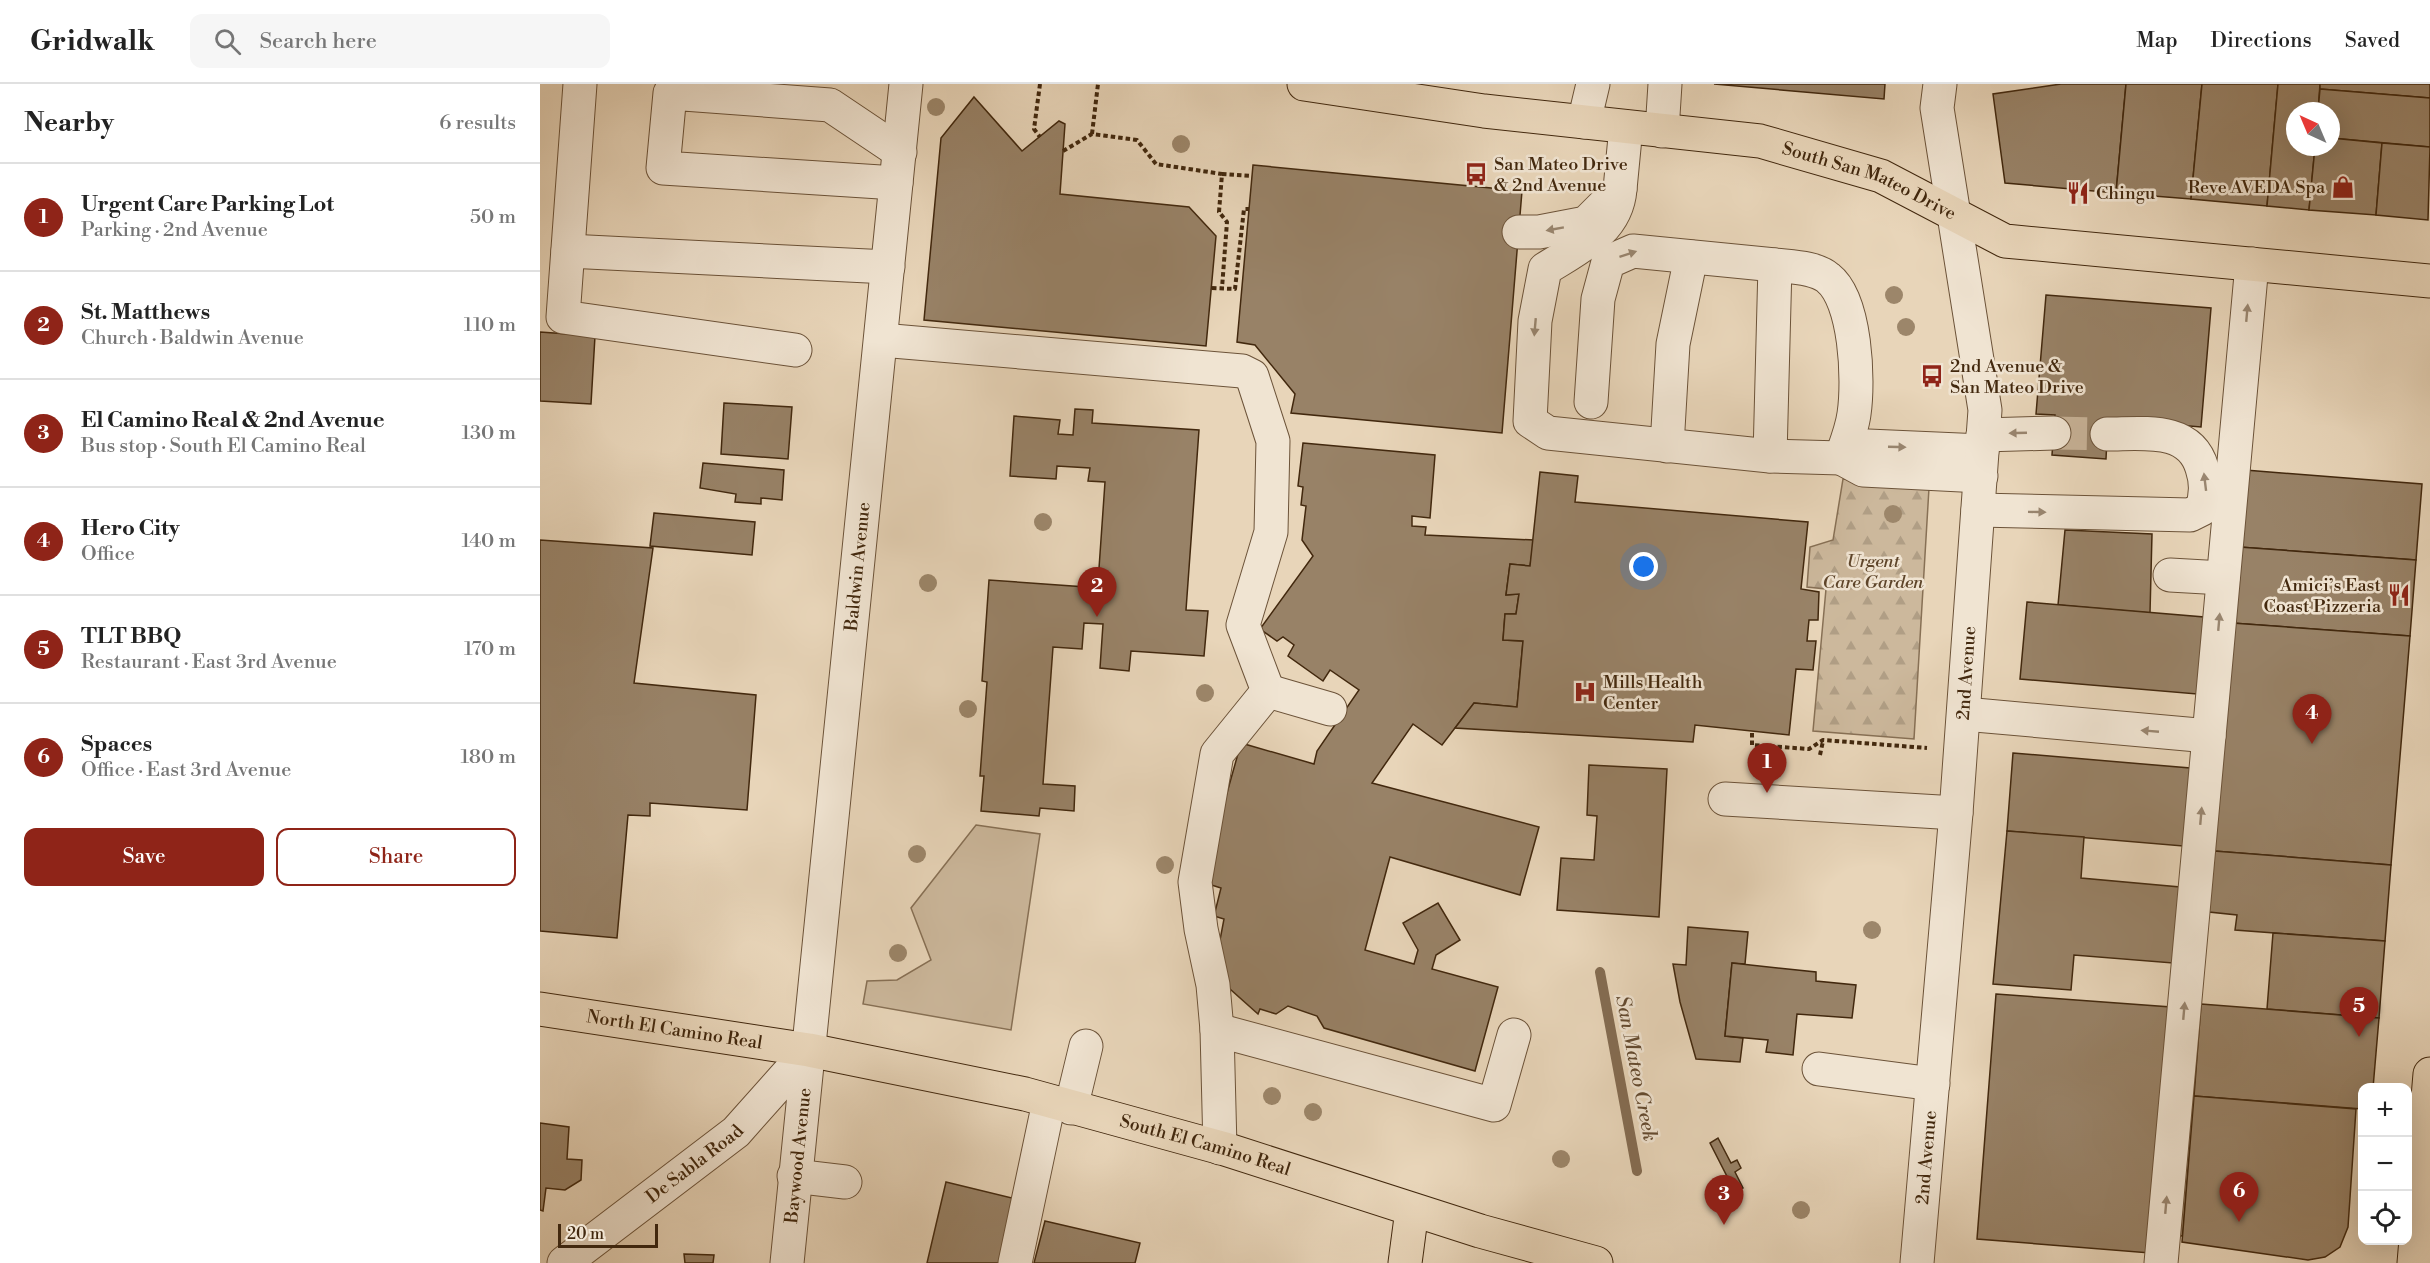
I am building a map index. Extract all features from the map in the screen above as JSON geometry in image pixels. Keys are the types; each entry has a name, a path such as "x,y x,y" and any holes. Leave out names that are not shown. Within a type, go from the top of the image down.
{"main road":[{"name":"South San Mateo Drive","path":"1304,84 1584,123 1760,141 1881,176 2005,241 2430,281"},
{"name":"North El Camino Real","path":"540,1010 808,1050"},
{"name":"South El Camino Real","path":"808,1050 1025,1094 1220,1148 1412,1210 1596,1263"},
{"path":"2414,1263 2430,1074"},
{"path":"1405,1263 1412,1210"}],"street":[{"path":"580,84 563,316 795,350"},
{"name":"Baldwin Avenue","path":"808,1050 906,84"},
{"path":"1584,123 1593,84"},
{"path":"1662,130 1665,84"},
{"name":"2nd Avenue","path":"1917,1263 1964,714 1985,410 1952,215 1937,108 1940,84"},
{"path":"670,93 830,105 898,167 663,168 670,93"},
{"path":"1626,127 1619,206 1605,227 1579,248 1545,269 1523,399 1548,433 1770,456 1841,458 1868,446 1982,454 2054,433"},
{"path":"1519,232 1586,223 1620,189"},
{"path":"568,251 888,267"},
{"path":"1591,402 1598,299 1608,262 1633,251 1803,268 1828,277 1845,298 1853,339 1856,396 1854,416 1841,458"},
{"path":"1667,446 1673,344 1690,257"},
{"path":"2161,1263 2252,264"},
{"path":"1770,456 1775,265"},
{"path":"1604,439 1619,291"},
{"path":"881,340 1242,371 1252,376 1273,441 1271,532 1243,625 1268,691"},
{"path":"2107,434 2159,434 2181,439 2193,448 2206,480 2206,495 2202,509 2196,514"},
{"path":"1978,510 2196,514 2228,519"},
{"path":"2170,575 2223,578"},
{"path":"1268,691 1330,708"},
{"path":"1220,1148 1217,1030 1213,985 1201,930 1196,882 1217,754 1268,691"},
{"path":"1964,714 2209,736"},
{"path":"1725,799 1956,813"},
{"path":"1217,1030 1494,1105 1514,1035"},
{"path":"1015,1263 1060,1105 1086,1046"},
{"name":"Baywood Avenue","path":"787,1263 808,1050"},
{"name":"De Sabla Road","path":"564,1263 736,1132 808,1050"},
{"path":"1819,1069 1933,1084"},
{"path":"794,1176 845,1182"}],"path":[{"path":"1040,84 1034,129 1040,137"},
{"path":"1092,134 1098,84"},
{"path":"1063,151 1092,134 1137,140 1156,164 1252,176"},
{"path":"1222,174 1219,212 1227,222 1222,288"},
{"path":"1212,288 1235,289 1244,209 1249,209"},
{"path":"1752,733 1752,745 1765,749 1809,749 1823,740 1916,747"},
{"path":"1820,755 1823,740"}],"green space":[{"name":"Urgent Care Garden","path":"1843,479 1929,488 1914,739 1813,731 1826,589 1807,587 1810,547 1833,540"},
{"path":"976,825 1040,834 1011,1030 863,1004 867,981 897,980 931,960 911,908"}],"building":[{"path":"1714,84 1885,84 1884,99"},
{"path":"2061,84 2126,84 2116,193 2005,183 1993,94"},
{"path":"2126,84 2202,84 2191,199 2116,193"},
{"path":"2202,84 2278,84 2267,206 2191,199"},
{"path":"2278,84 2320,84 2319,102 2286,102 2286,156 2314,156 2309,210 2267,206"},
{"path":"2320,84 2430,84 2430,98 2320,89"},
{"path":"2320,89 2430,98 2430,147 2340,139 2340,102 2319,102"},
{"path":"974,97 1022,151 1059,121 1065,124 1060,194 1189,207 1216,236 1206,346 924,320 941,138"},
{"path":"2340,139 2382,143 2376,215 2309,210 2314,156 2340,156"},
{"path":"2382,143 2430,147 2428,220 2376,215"},
{"path":"1253,165 1522,191 1502,433 1291,413 1295,394 1255,345 1237,342"},
{"path":"2046,295 2211,308 2201,427 2108,419 2106,459 2052,455 2055,415 2036,414"},
{"path":"540,332 595,336 591,404 540,401"},
{"path":"724,403 792,407 788,459 721,454"},
{"path":"1075,409 1093,410 1092,423 1199,430 1186,610 1208,611 1204,656 1131,651 1129,671 1100,668 1103,624 1084,623 1082,649 1053,647 1043,784 1075,786 1074,811 1040,808 1039,816 981,811 984,776 980,776 987,682 982,681 989,580 1086,587 1085,596 1097,597 1105,482 1088,481 1090,468 1057,466 1056,479 1010,476 1014,416 1060,420 1058,434 1073,435"},
{"path":"1303,443 1435,455 1430,518 1412,516 1412,526 1426,527 1425,535 1534,540 1530,566 1510,564 1506,595 1519,594 1516,614 1505,614 1503,640 1523,641 1517,707 1474,703 1442,745 1413,724 1372,783 1539,827 1520,895 1390,857 1365,950 1414,964 1418,950 1403,923 1438,903 1460,940 1436,955 1432,969 1498,987 1475,1071 1324,1028 1317,1016 1288,1006 1276,1014 1260,1009 1258,1014 1230,989 1220,969 1220,940 1224,919 1214,916 1221,888 1202,882 1241,743 1314,764 1317,751 1359,690 1330,670 1323,681 1288,656 1294,645 1283,637 1277,641 1260,629 1313,556 1302,540 1306,506 1301,505 1303,487 1298,486"},
{"path":"703,463 784,470 782,500 761,498 761,504 735,502 736,494 700,488"},
{"path":"2245,470 2422,484 2416,560 2239,547"},
{"path":"1540,472 1578,476 1575,502 1808,522 1801,589 1819,592 1818,620 1809,620 1807,641 1816,641 1813,670 1796,669 1789,735 1695,725 1693,742 1455,728 1474,703 1517,707 1523,641 1503,640 1505,614 1516,614 1519,594 1506,595 1510,564 1530,566"},
{"path":"654,513 755,522 752,555 650,546"},
{"path":"2065,530 2152,534 2150,613 2058,605"},
{"path":"540,540 653,548 634,683 756,695 747,810 650,803 650,816 628,815 617,938 540,931"},
{"path":"2239,547 2416,560 2410,636 2232,623"},
{"path":"2027,602 2204,617 2197,694 2020,679"},
{"path":"2232,623 2410,636 2391,865 2214,851"},
{"path":"2013,753 2190,768 2183,846 2007,831"},
{"path":"1589,765 1667,769 1659,917 1557,910 1561,858 1594,860 1597,816 1587,815"},
{"path":"2007,831 2084,837 2081,878 2180,887 2173,963 2074,955 2071,990 1993,984"},
{"path":"2214,851 2391,865 2385,941 2235,930 2237,915 2209,912"},
{"path":"1688,927 1748,932 1745,964 1732,963 1725,1036 1743,1038 1740,1062 1696,1059 1680,1002 1673,964 1686,965"},
{"path":"2273,933 2385,941 2379,1018 2267,1009"},
{"path":"1732,963 1816,972 1816,981 1856,985 1852,1018 1797,1014 1793,1055 1766,1052 1768,1040 1725,1036"},
{"path":"1996,994 2171,1007 2169,1034 2199,1037 2183,1236 2152,1234 2150,1253 1977,1239"},
{"path":"2201,1004 2379,1018 2373,1083 2358,1083 2358,1109 2194,1096"},
{"path":"2194,1096 2356,1109 2348,1227 2340,1247 2325,1257 2308,1260 2182,1242"},
{"path":"540,1123 569,1127 567,1159 582,1160 581,1180 565,1190 546,1188 543,1211 540,1210"},
{"path":"1718,1138 1731,1163 1737,1160 1741,1168 1735,1172 1743,1188 1735,1192 1710,1143"},
{"path":"946,1182 1024,1201 1008,1263 927,1263"},
{"path":"1045,1221 1140,1243 1135,1263 1034,1263"},
{"path":"684,1254 714,1255 713,1263 685,1263"}],"waterway":[{"name":"San Mateo Creek","path":"1600,972 1637,1171"}],"tunnel":[{"path":"2054,433 2107,434"}],"place":[{"name":"San Mateo Drive & 2nd Avenue","path":"1476,174"},
{"name":"Reve AVEDA Spa","path":"2343,187"},
{"name":"Chingu","path":"2078,193"},
{"name":"2nd Avenue & San Mateo Drive","path":"1932,376"},
{"name":"Amici’s East Coast Pizzeria","path":"2399,595"},
{"name":"St. Matthews","path":"1097,617"},
{"name":"Mills Health Center","path":"1585,692"},
{"name":"Hero City","path":"2312,744"},
{"name":"Urgent Care Parking Lot","path":"1767,793"},
{"name":"TLT BBQ","path":"2359,1037"},
{"name":"Spaces","path":"2239,1222"},
{"name":"El Camino Real & 2nd Avenue","path":"1724,1225"}]}
